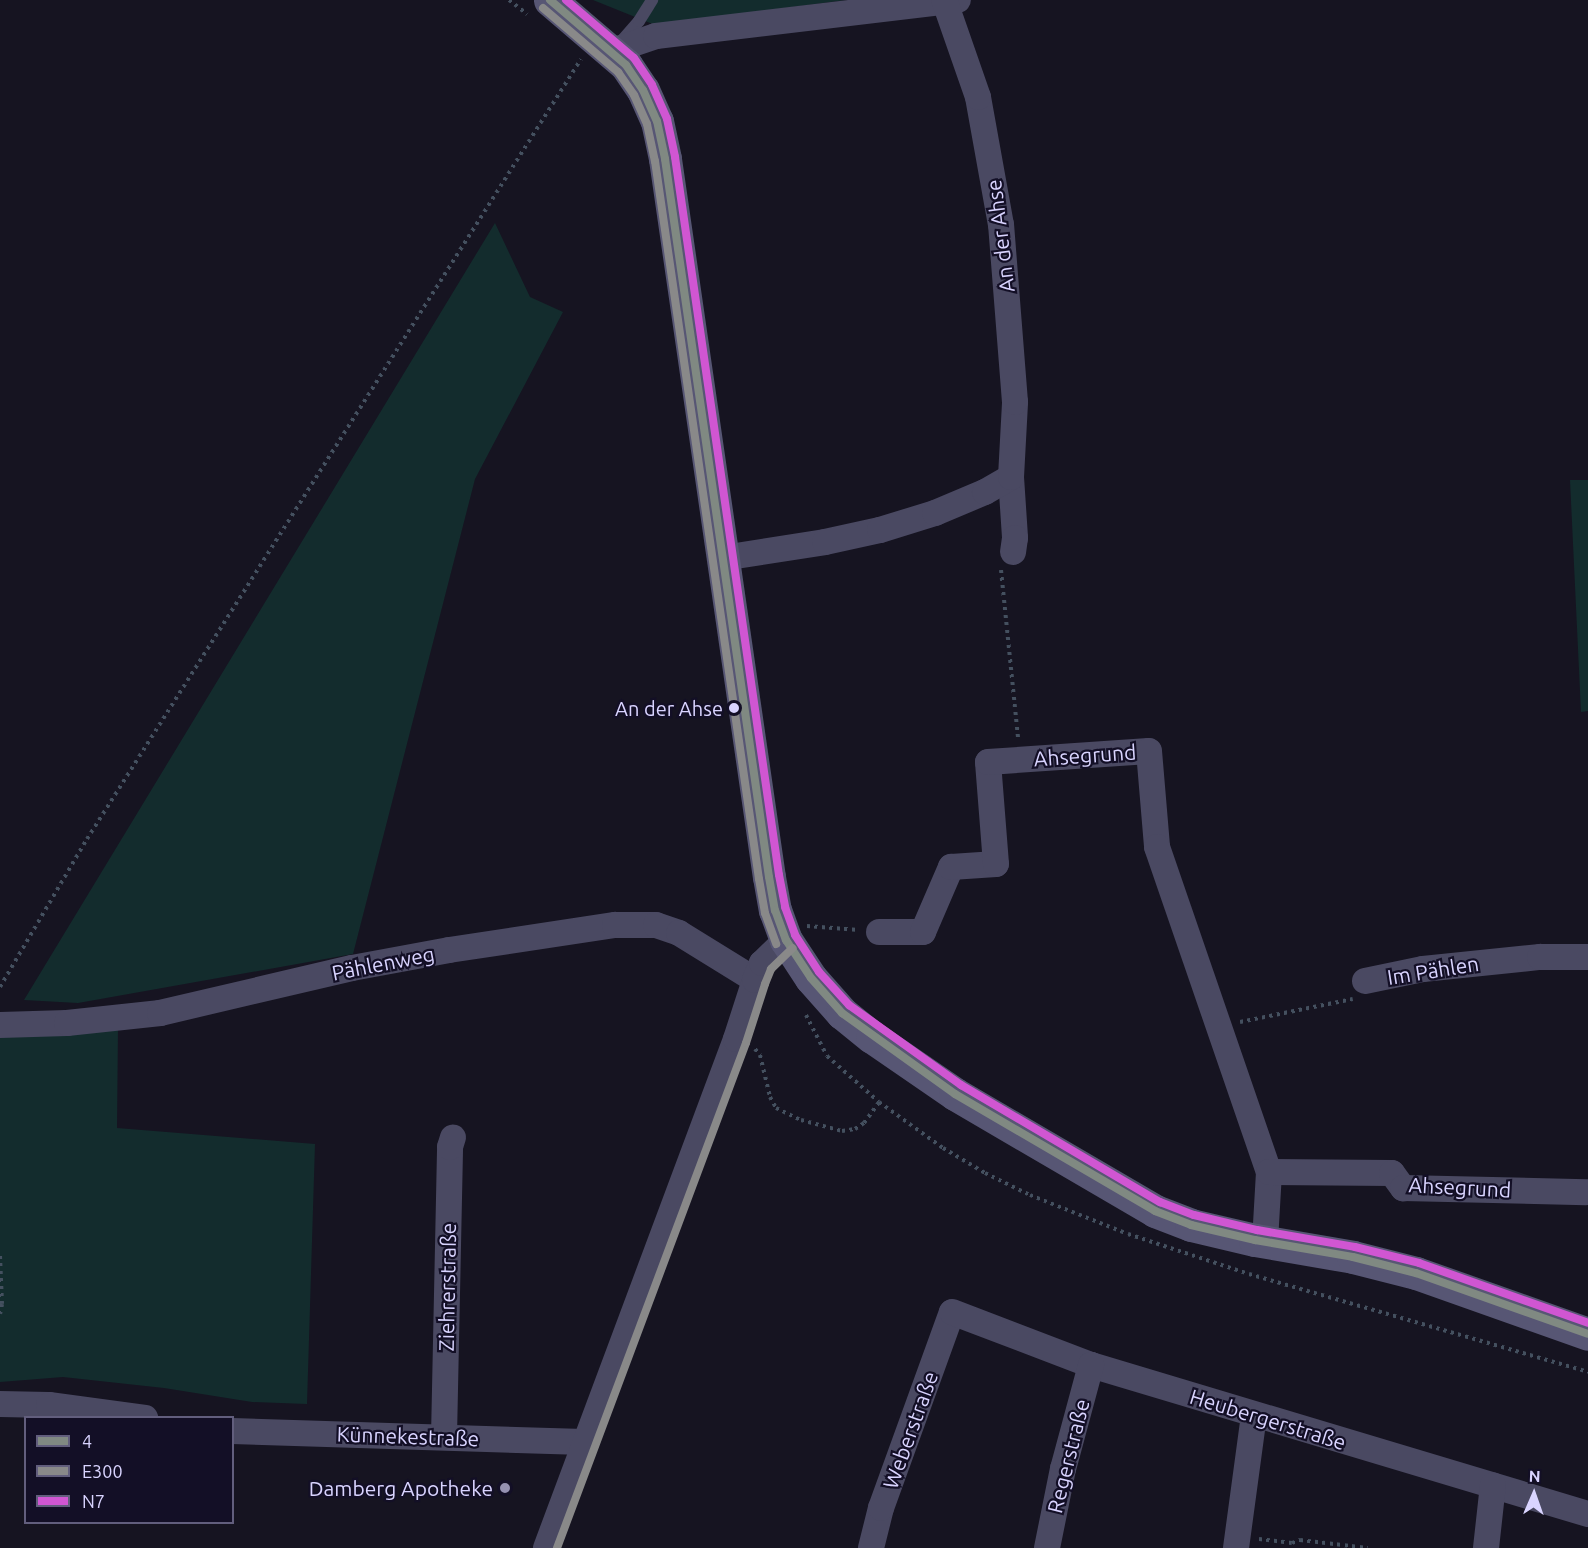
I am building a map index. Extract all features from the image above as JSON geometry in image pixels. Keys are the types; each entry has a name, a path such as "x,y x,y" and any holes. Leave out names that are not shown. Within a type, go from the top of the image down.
{"main road":[{"path":"550,0 597,54 643,90 659,131 769,877 775,910 786,940 811,978 842,1013 872,1037 955,1094 1155,1211 1191,1225 1265,1242 1353,1257 1416,1273 1588,1334"}],"street":[{"name":"An der Ahse","path":"597,54 656,36 951,1 978,97 1001,225 1015,402 1011,477 1015,538 1013,552"},
{"path":"723,558 825,542 880,530 935,513 985,492 1011,477"},
{"name":"Ahsegrund","path":"879,932 923,932 951,867 996,864 988,762 1149,751 1157,847 1269,1172 1265,1242"},
{"name":"Pählenweg","path":"0,1025 67,1023 160,1013 363,966 449,950 615,925 656,925 679,933 755,980"},
{"path":"546,1548 736,1039 755,980 762,963 786,940"},
{"name":"Im Pählen","path":"1365,981 1423,969 1540,957 1588,957"},
{"name":"Ziehrerstraße","path":"444,1437 450,1147 453,1137"},
{"name":"Ahsegrund","path":"1269,1172 1392,1173 1403,1188 1586,1192"},
{"name":"Heubergerstraße","path":"952,1312 1091,1365 1588,1514"},
{"name":"Weberstraße","path":"871,1548 881,1508 952,1312"},
{"name":"Regerstraße","path":"1047,1548 1063,1469 1091,1365"},
{"path":"0,1404 49,1405 130,1416"},
{"path":"1236,1542 1254,1415"},
{"name":"Künnekestraße","path":"234,1431 584,1442"},
{"path":"1486,1548 1493,1485"}],"lane":[{"path":"597,54 639,21 652,0"}],"path":[{"path":"0,987 87,839 597,54"},
{"path":"1013,552 1001,566 1020,759"},
{"path":"786,940 807,926 879,932"},
{"name":"Im Pählen","path":"1219,1027 1354,999 1365,981"},
{"path":"736,1039 752,1046 760,1055 770,1097 776,1108 801,1120 834,1129 855,1129 864,1123 879,1102"},
{"path":"0,1256 0,1314"},
{"path":"1236,1542 1368,1548"}],"green space":[{"path":"593,0 846,0 655,25"},
{"path":"495,223 530,297 563,312 475,479 353,954 78,1003 24,1000"},
{"path":"1570,480 1588,480 1588,711 1581,712"},
{"path":"118,1028 117,1128 315,1144 307,1404 252,1402 164,1388 63,1377 0,1382 0,1033"}],"transit line":[{"name":"4","path":"550,0 626,65 643,90 657,121 665,159 769,877 775,910 786,940 811,978 842,1013 955,1094 1155,1211 1191,1225 1255,1240 1353,1257 1416,1273 1588,1334"},
{"name":"N7","path":"566,0 634,58 652,85 667,119 675,157 779,875 785,907 795,935 819,972 849,1005 961,1085 1160,1202 1194,1215 1257,1230 1355,1247 1419,1263 1588,1323"},
{"name":"E300","path":"543,8 618,72 634,95 647,124 655,161 759,879 765,913 776,944"},
{"name":"E300","path":"557,1548 746,1043 765,984 771,969 793,948"}],"place":[{"name":"An der Ahse","path":"734,708"},
{"name":"Damberg Apotheke","path":"505,1488"}]}
